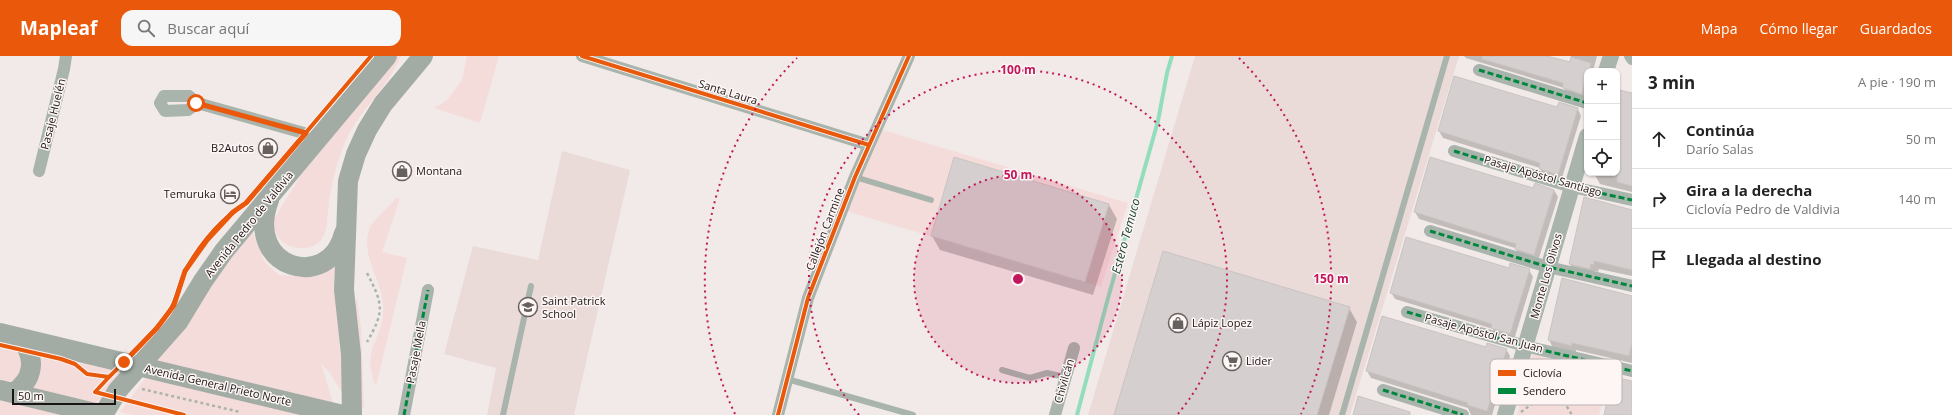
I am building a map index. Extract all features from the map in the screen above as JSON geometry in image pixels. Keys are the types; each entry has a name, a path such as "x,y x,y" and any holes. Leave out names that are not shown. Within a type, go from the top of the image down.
{"main road":[{"name":"Avenida Pedro de Valdivia","path":"103,415 118,390 182,316 203,281 224,251 270,198 318,137 387,56"},
{"path":"352,415 351,354 344,290 345,226 348,181 359,148 367,130 383,104 423,56"},
{"path":"270,198 265,213 264,230 267,245 272,252 285,263 293,266 313,267 328,259 342,240 345,226"},
{"name":"Avenida General Prieto Norte","path":"0,333 343,415"},
{"path":"6,392 25,383 31,368 30,352 20,338"},
{"path":"6,392 103,415"}],"street":[{"name":"Pasaje Huelén","path":"38,171 66,56"},
{"name":"Santa Laura","path":"582,56 869,145"},
{"name":"Callejón Carmine","path":"778,415 808,298 855,177 909,56"},
{"path":"1607,68 1611,56"},
{"path":"1479,70 1584,102"},
{"path":"196,103 318,137"},
{"name":"Monte Los Olivos","path":"1521,359 1586,140"},
{"name":"Pasaje Apóstol Santiago","path":"1454,151 1572,187 1632,200"},
{"path":"1430,231 1548,267 1632,286"},
{"name":"Pasaje Mella","path":"404,415 428,290"},
{"name":"Pasaje Apóstol San Juan","path":"1407,312 1525,346 1582,359"},
{"name":"Chivilcán","path":"1055,415 1074,348"},
{"name":"Pasaje Apóstol San Juan","path":"1622,368 1632,371"},
{"path":"1383,390 1463,415"},
{"name":"Monte Los Olivos","path":"1505,415 1508,405"}],"lane":[{"path":"1342,415 1447,56"},
{"path":"855,177 931,200"},
{"path":"503,415 531,286"},
{"path":"1002,370 1030,378 1047,373 1065,377"},
{"path":"787,379 913,415"}],"path":[{"path":"367,273 379,297 380,311 377,324 367,343"},
{"path":"1525,346 1532,359"},
{"path":"134,387 242,411"},
{"path":"1517,414 1530,405"},
{"path":"1566,405 1572,415"},
{"path":"234,415 242,411"}],"shaded area":[{"path":"395,56 401,56 396,67 355,124 342,151 332,184 325,234 320,242 311,247 300,248 285,244 276,234 273,221 302,173"},
{"path":"467,56 499,56 480,123 434,108 447,100 462,80"},
{"path":"1195,56 1459,56 1350,415 1088,415"},
{"path":"879,129 1128,203 1101,287 846,211"},
{"name":"Saint Patrick School","path":"562,151 630,170 574,415 487,415 496,368 444,354 473,246 538,260"},
{"path":"396,198 400,199 382,252 407,258 376,386 370,362 374,344 381,326 383,304 379,285 369,258 367,240 370,226"},
{"path":"251,225 265,262 279,275 312,277 322,274 335,264 334,280 346,399 330,373 321,363 334,406 149,362"},
{"path":"357,297 361,328 364,409 361,405 359,351 354,317"},
{"path":"0,344 120,372 95,406 0,383"},
{"path":"1533,352 1561,359 1531,359"},
{"path":"147,376 312,415 133,415 120,412"},
{"path":"0,397 77,415 0,415"},
{"path":"1520,405 1602,405 1599,415 1517,415"}],"building":[{"path":"1482,56 1547,56 1570,62 1571,57 1591,63 1590,68 1584,68 1584,85 1582,94 1563,88 1563,83 1482,59"},
{"path":"1454,76 1557,107 1559,102 1578,108 1558,175 1539,169 1540,163 1438,131"},
{"path":"1620,90 1632,93 1632,186 1617,182 1617,176 1620,176"},
{"path":"954,157 1109,204 1085,282 931,236"},
{"path":"1430,157 1533,188 1535,183 1554,190 1534,255 1515,249 1516,244 1414,212"},
{"path":"1584,197 1632,210 1632,270 1594,261 1594,265 1591,264 1590,269 1569,264"},
{"path":"1406,237 1509,268 1510,263 1530,269 1510,334 1491,328 1492,324 1390,293"},
{"name":"Lider","path":"1163,251 1350,307 1317,415 1114,415"},
{"path":"1562,278 1632,296 1632,343 1629,356 1572,343 1572,346 1548,340"},
{"path":"1382,316 1486,347 1487,343 1507,349 1504,359 1490,359 1490,402 1487,411 1467,405 1468,403 1366,371"},
{"path":"1622,379 1632,381 1632,415 1604,415 1606,405 1622,405"},
{"path":"1358,396 1410,412 1410,415 1353,415"}],"waterway":[{"name":"Estero Temuco","path":"1077,415 1158,121 1167,73 1172,56"}],"marked path":[{"path":"1479,70 1584,102"},
{"path":"1454,151 1572,187 1632,200"},
{"path":"1430,231 1548,267 1632,286"},
{"path":"404,415 428,290"},
{"path":"1407,312 1525,346 1581,359"},
{"path":"1622,369 1632,371"},
{"path":"1383,390 1463,415"}],"cycle path":[{"path":"109,377 148,338 169,312 187,268 208,237 221,223 246,203 371,56"},
{"path":"582,56 869,145"},
{"path":"778,415 808,298 855,177 909,56"},
{"path":"0,345 61,359 75,364 87,374 109,377 95,392 184,415"}],"place":[{"name":"B2Autos","path":"268,148"},
{"name":"Montana","path":"402,171"},
{"name":"Temuruka","path":"230,194"},
{"name":"Saint Patrick School","path":"528,307"},
{"name":"Lápiz Lopez","path":"1178,323"},
{"name":"Lider","path":"1232,361"}],"route":[{"path":"124,362 157,328 174,305 181,279 185,271 207,240 233,212 246,203 306,133 196,103"}]}
